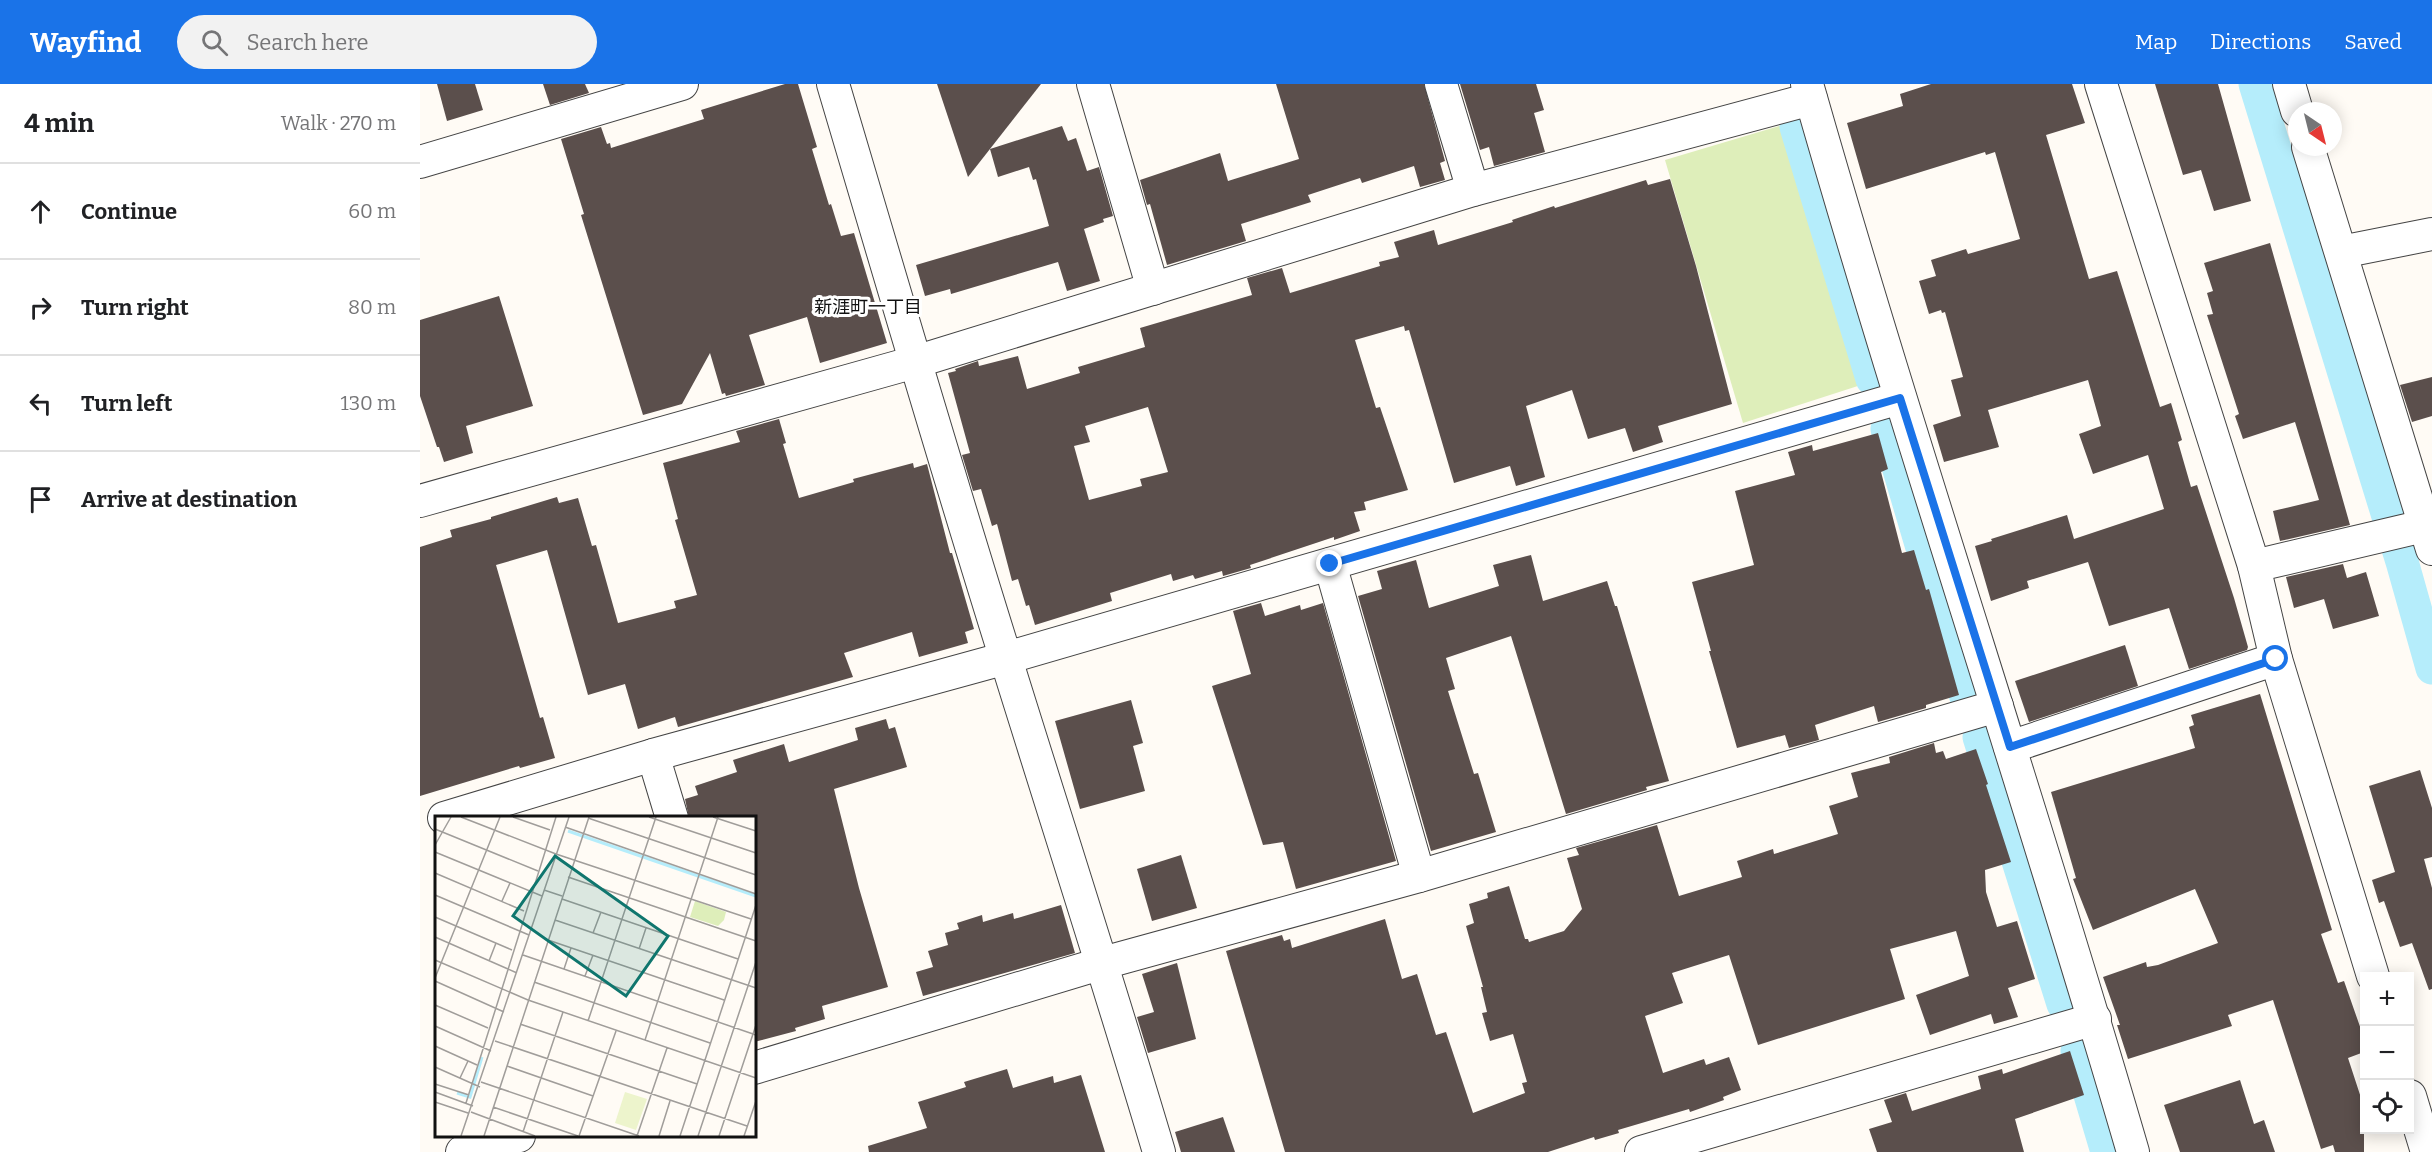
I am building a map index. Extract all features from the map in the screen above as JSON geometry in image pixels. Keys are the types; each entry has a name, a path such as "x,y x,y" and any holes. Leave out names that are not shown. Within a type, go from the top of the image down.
{"street":[{"path":"420,162 682,84"},
{"path":"833,84 915,362 1103,963 1159,1152"},
{"path":"1093,84 1153,289"},
{"path":"1441,84 1473,190"},
{"path":"2101,84 2254,566 2276,659 2372,972"},
{"path":"2289,84 2294,102"},
{"path":"420,501 915,362 1473,190 1809,92 1900,398 2095,1019 2133,1152"},
{"path":"2254,566 2430,533 2311,156"},
{"path":"2340,252 2432,234"},
{"path":"451,816 653,755 1006,658 1900,398"},
{"path":"1330,564 1419,876"},
{"path":"2010,747 2276,659"},
{"path":"756,1067 1103,963 1419,876 1997,706"},
{"path":"653,755 671,816"},
{"path":"420,825 435,820"},
{"path":"1641,1152 2095,1019"},
{"path":"2414,1112 2427,1152"},
{"path":"462,1152 515,1137"}],"green space":[{"path":"1789,123 1864,384 1743,423 1665,160"}],"building":[{"path":"437,84 475,84 483,110 447,121"},
{"path":"543,84 585,84 589,93 550,105"},
{"path":"785,84 798,84 817,147 812,149 829,205 831,204 841,236 854,233 887,343 820,363 807,317 749,335 765,385 726,396 725,393 722,394 710,353 682,404 643,415 581,215 584,214 561,139 601,127 607,144 610,143 611,148 704,119 701,110"},
{"path":"937,84 1041,84 968,177"},
{"path":"1276,84 1424,84 1445,161 1440,163 1445,180 1420,187 1414,166 1362,183 1360,178 1308,195 1311,202 1241,224 1246,241 1167,265 1150,204 1147,205 1140,180 1220,153 1228,181 1299,159"},
{"path":"1460,84 1536,84 1544,110 1534,113 1545,152 1494,166 1489,147 1480,150"},
{"path":"1931,84 2072,84 2085,123 2046,135 2089,279 2117,271 2160,407 2171,403 2182,440 2178,442 2191,487 2197,485 2234,598 2247,650 2189,669 2169,608 2109,626 2088,562 2027,581 2029,588 1991,601 1975,546 2067,515 2074,539 2164,509 2148,455 2093,474 2079,434 2101,426 2088,380 1988,410 1999,447 1944,462 1933,425 1961,416 1951,380 1963,377 1945,312 1942,313 1941,310 1929,314 1919,281 1936,276 1931,260 1966,249 1968,254 2020,239 1995,152 1986,155 1985,152 1866,189 1847,123 1903,106 1900,94"},
{"path":"2155,84 2218,84 2251,201 2214,211 2201,170 2183,175"},
{"path":"1062,126 1068,141 1076,138 1087,171 1099,167 1113,216 1084,229 1100,281 1067,291 1058,262 951,294 950,289 925,296 916,265 1049,226 1036,179 1033,180 1029,167 998,177 990,149"},
{"path":"1670,179 1696,266 1732,404 1658,426 1663,442 1633,452 1625,428 1588,439 1572,390 1526,406 1545,477 1516,486 1510,466 1454,483 1409,330 1405,331 1404,326 1355,340 1376,408 1380,407 1408,490 1364,502 1366,510 1354,512 1360,531 1334,540 1334,537 1223,576 1222,571 1195,579 1193,575 1173,581 1171,574 1110,593 1112,601 1035,625 1029,605 1026,606 1018,579 1012,581 997,524 992,526 981,489 973,491 962,455 970,453 948,373 978,361 979,366 1018,356 1027,389 1080,373 1078,367 1145,347 1140,328 1252,295 1247,278 1282,268 1290,293 1380,266 1379,262 1399,257 1394,242 1434,230 1438,245 1513,222 1512,220 1554,206 1555,208 1646,180 1648,185","holes":["1148,407 1168,472 1140,479 1142,486 1089,500 1074,446 1090,442 1085,426"]},
{"path":"2270,243 2350,525 2280,541 2273,511 2319,500 2295,422 2243,439 2235,416 2239,414 2207,315 2213,314 2207,293 2213,291 2204,263"},
{"path":"499,296 533,406 466,426 473,453 444,462 420,396 420,320"},
{"path":"2432,377 2432,416 2412,422 2400,385"},
{"path":"779,419 786,443 783,444 799,498 854,482 853,479 913,463 914,468 927,464 950,553 952,553 974,629 965,632 968,643 919,657 912,632 844,653 853,677 678,727 675,717 638,729 625,684 588,695 547,550 496,565 540,718 543,717 555,758 520,768 519,766 420,796 420,547 452,537 450,530 491,519 491,517 557,497 559,503 578,498 592,546 596,545 618,623 676,608 674,601 697,595 675,520 678,519 663,463 740,442 736,431"},
{"path":"1878,433 1888,469 1881,472 1902,553 1914,550 1926,590 1929,589 1959,695 1926,705 1926,708 1878,722 1874,706 1815,725 1819,740 1789,748 1785,735 1737,748 1692,582 1754,565 1735,491 1795,475 1788,452 1812,445 1813,451"},
{"path":"1531,555 1543,601 1607,581 1615,606 1617,606 1669,781 1646,787 1647,790 1566,814 1511,636 1446,658 1455,689 1448,691 1474,774 1478,773 1496,832 1431,851 1358,596 1382,589 1377,571 1416,560 1429,608 1499,586 1493,565"},
{"path":"2343,564 2347,578 2366,572 2379,616 2333,629 2324,599 2294,608 2286,577"},
{"path":"1261,603 1265,616 1300,605 1301,610 1323,603 1396,861 1296,889 1283,842 1263,845 1212,686 1251,674 1233,611"},
{"path":"2125,645 2138,686 2029,722 2015,681"},
{"path":"2260,694 2332,930 2321,934 2338,983 2344,981 2360,1027 2360,1054 2348,1058 2360,1095 2360,1134 2364,1134 2364,1152 2335,1152 2333,1145 2321,1149 2273,1000 2228,1015 2232,1026 2128,1059 2117,1025 2120,1025 2103,977 2146,962 2147,967 2158,965 2218,943 2195,889 2093,930 2073,879 2076,878 2051,792 2195,748 2189,727 2194,725 2191,715"},
{"path":"1131,700 1143,743 1133,746 1145,791 1080,809 1055,721"},
{"path":"886,719 889,729 895,727 907,767 834,789 859,888 888,987 822,1006 825,1019 795,1028 796,1031 756,1041 756,816 689,816 685,799 698,795 695,786 737,772 733,760 784,744 789,762 858,740 855,728"},
{"path":"1934,743 1936,753 1943,751 1946,759 1976,749 1988,784 1986,785 2011,862 1985,870 1986,892 1997,927 2017,921 2035,979 2008,988 2018,1017 1994,1024 1991,1014 1930,1035 1916,995 1969,976 1956,931 1890,949 1905,999 1758,1045 1729,955 1672,973 1683,1003 1645,1016 1663,1073 1704,1059 1706,1065 1729,1057 1741,1090 1723,1097 1724,1100 1690,1112 1689,1109 1618,1130 1619,1133 1595,1140 1594,1137 1548,1152 1285,1152 1226,951 1282,935 1284,941 1290,939 1292,948 1385,919 1402,979 1417,974 1436,1035 1446,1032 1473,1113 1525,1093 1522,1083 1527,1082 1513,1034 1490,1041 1482,1013 1487,1012 1481,987 1483,987 1466,926 1474,923 1469,904 1488,898 1487,893 1509,886 1525,939 1529,942 1564,931 1582,909 1567,858 1579,855 1576,848 1657,825 1679,896 1742,877 1737,861 1773,849 1774,854 1838,834 1829,806 1858,797 1851,773 1890,763 1889,757"},
{"path":"2420,770 2432,808 2432,857 2424,859 2432,888 2432,989 2429,990 2412,943 2400,947 2384,901 2379,903 2372,880 2395,872 2369,786"},
{"path":"1181,855 1197,908 1152,921 1137,869"},
{"path":"1061,905 1075,953 923,996 916,972 933,967 928,951 948,945 945,933 959,929 957,923 982,915 983,922 1013,913 1014,919"},
{"path":"1177,963 1196,1039 1148,1053 1137,1017 1154,1012 1142,974"},
{"path":"2070,1051 2084,1095 2015,1119 2024,1152 1877,1152 1869,1129 1892,1122 1884,1100 1906,1093 1912,1111 1981,1089 1978,1076 2002,1069 2003,1074"},
{"path":"1007,1069 1013,1088 1053,1076 1054,1083 1081,1075 1105,1152 869,1152 868,1146 927,1128 918,1102 966,1087 964,1082"},
{"path":"2240,1080 2254,1124 2264,1120 2275,1152 2180,1152 2164,1105"},
{"path":"1223,1117 1235,1152 1181,1152 1175,1132"}],"waterway":[{"path":"2255,84 2403,565 2432,668"},
{"path":"1796,127 1872,379"},
{"path":"1887,429 1966,697"},
{"path":"1979,737 2063,1004"},
{"path":"2077,1051 2107,1152"}],"district":[{"name":"新涯町一丁目","path":"868,307"}],"route":[{"path":"1330,564 1900,398 2010,747 2276,659"}]}
